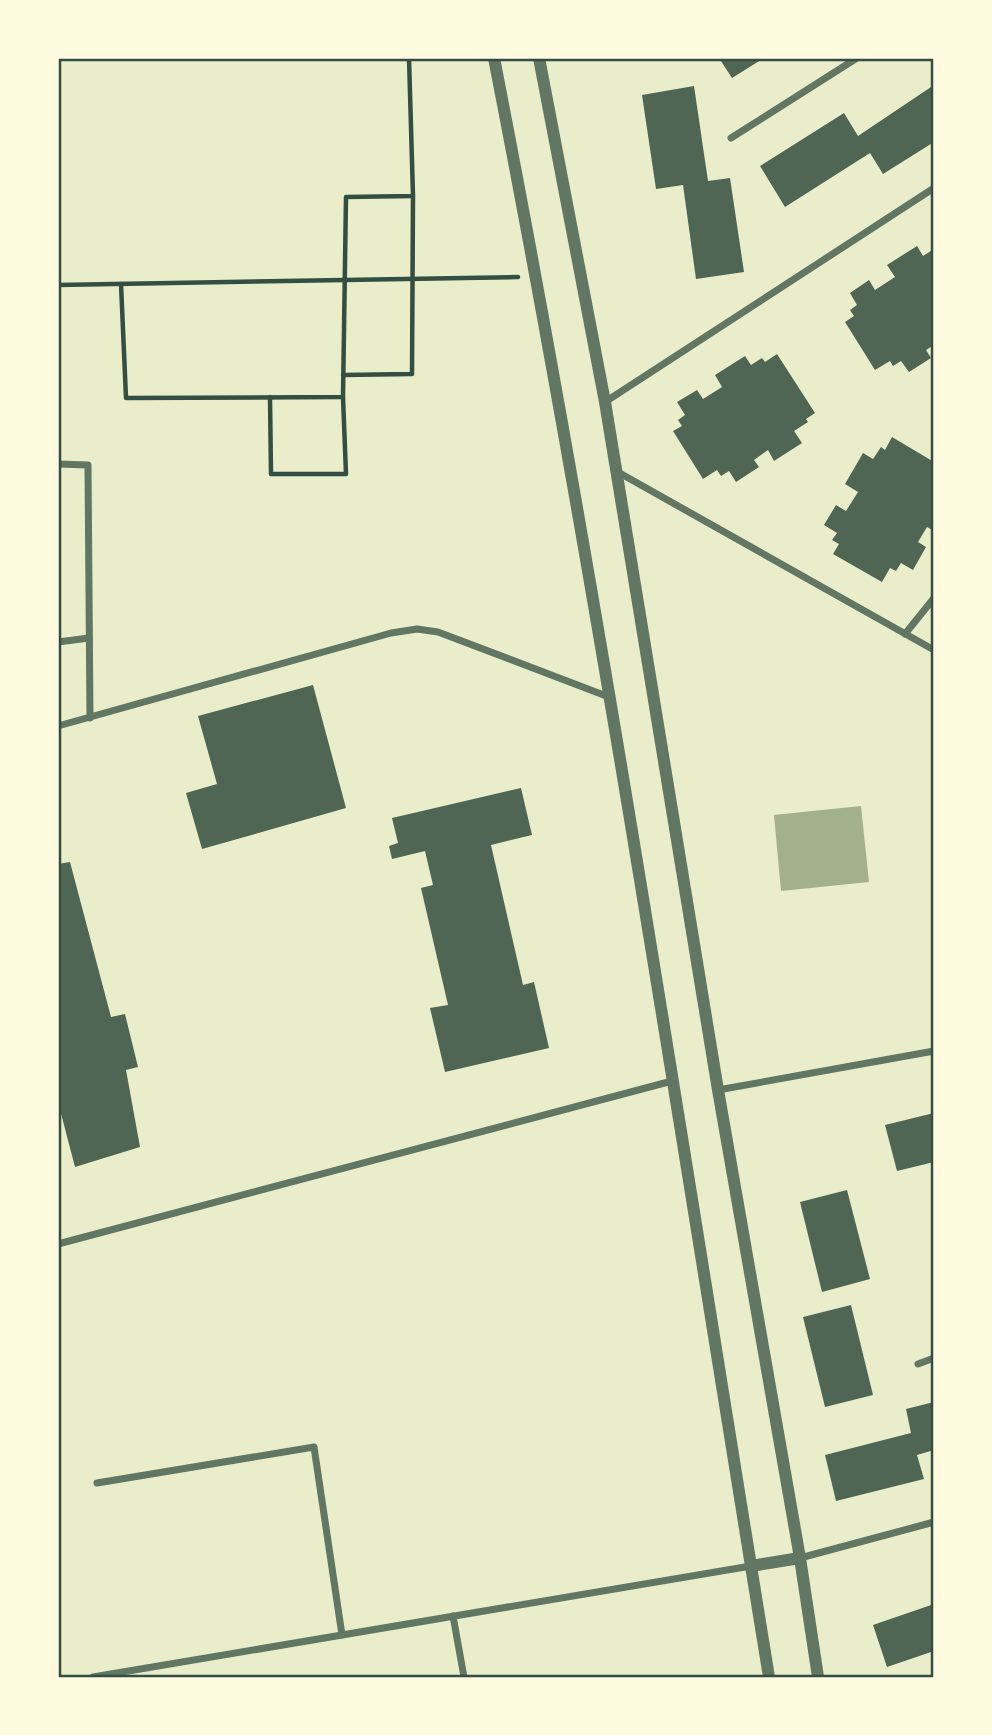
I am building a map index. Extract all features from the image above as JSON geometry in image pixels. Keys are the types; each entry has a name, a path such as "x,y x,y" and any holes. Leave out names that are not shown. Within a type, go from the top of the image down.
{"street":[{"path":"494,58 537,277 609,697 769,1677"},
{"path":"539,58 605,402 818,1677"},
{"path":"730,138 857,58"},
{"path":"605,402 934,188"},
{"path":"58,464 88,465 90,718"},
{"path":"616,471 934,650"},
{"path":"905,634 934,598"},
{"path":"58,726 391,633 417,629 438,632 609,697"},
{"path":"58,642 89,638"},
{"path":"718,1090 934,1051"},
{"path":"58,1244 672,1081"},
{"path":"918,1364 934,1359"},
{"path":"97,1483 314,1447 342,1635"},
{"path":"93,1677 800,1558 934,1522"},
{"path":"453,1616 464,1677"}],"path":[{"path":"342,375 412,374 414,279 409,58"},
{"path":"270,397 271,474 346,474 342,375 346,197 413,196"},
{"path":"58,285 537,277"},
{"path":"121,284 126,398 343,397"}],"shaded area":[{"path":"861,806 869,882 781,891 774,815"}],"building":[{"path":"719,58 764,58 732,78"},
{"path":"934,85 934,142 883,174 870,153 785,207 760,166 844,113 858,136"},
{"path":"694,86 708,181 730,178 744,272 696,279 683,185 656,189 642,95"},
{"path":"917,246 923,256 934,249 934,345 926,350 931,358 909,372 901,361 893,366 890,361 875,370 845,322 854,316 850,310 857,305 850,293 869,280 875,290 895,277 887,265"},
{"path":"777,354 815,413 806,419 808,422 794,431 802,443 774,461 768,450 754,460 759,467 736,482 729,471 721,476 717,470 703,479 673,431 682,426 678,420 685,415 677,402 697,390 703,399 722,387 715,375 745,356 751,365 762,358 765,362"},
{"path":"892,437 934,462 934,531 927,527 918,542 926,547 913,570 901,563 896,571 890,568 882,582 833,554 839,544 832,540 837,533 824,525 836,505 846,511 858,492 845,484 863,453 873,459 881,447 885,450"},
{"path":"313,685 346,808 202,849 186,793 217,784 198,716"},
{"path":"521,788 532,835 491,845 523,985 534,982 549,1048 445,1072 430,1008 448,1005 421,888 433,885 425,851 392,859 389,846 398,843 392,818"},
{"path":"70,862 111,1017 125,1014 138,1067 126,1070 140,1147 75,1167 58,1102 58,864"},
{"path":"934,1113 934,1162 897,1171 885,1125"},
{"path":"847,1190 870,1279 822,1292 800,1202"},
{"path":"851,1305 873,1395 825,1407 803,1317"},
{"path":"934,1402 934,1450 917,1455 924,1479 836,1501 825,1455 911,1433 906,1409"},
{"path":"934,1604 934,1651 887,1667 873,1625"}]}
